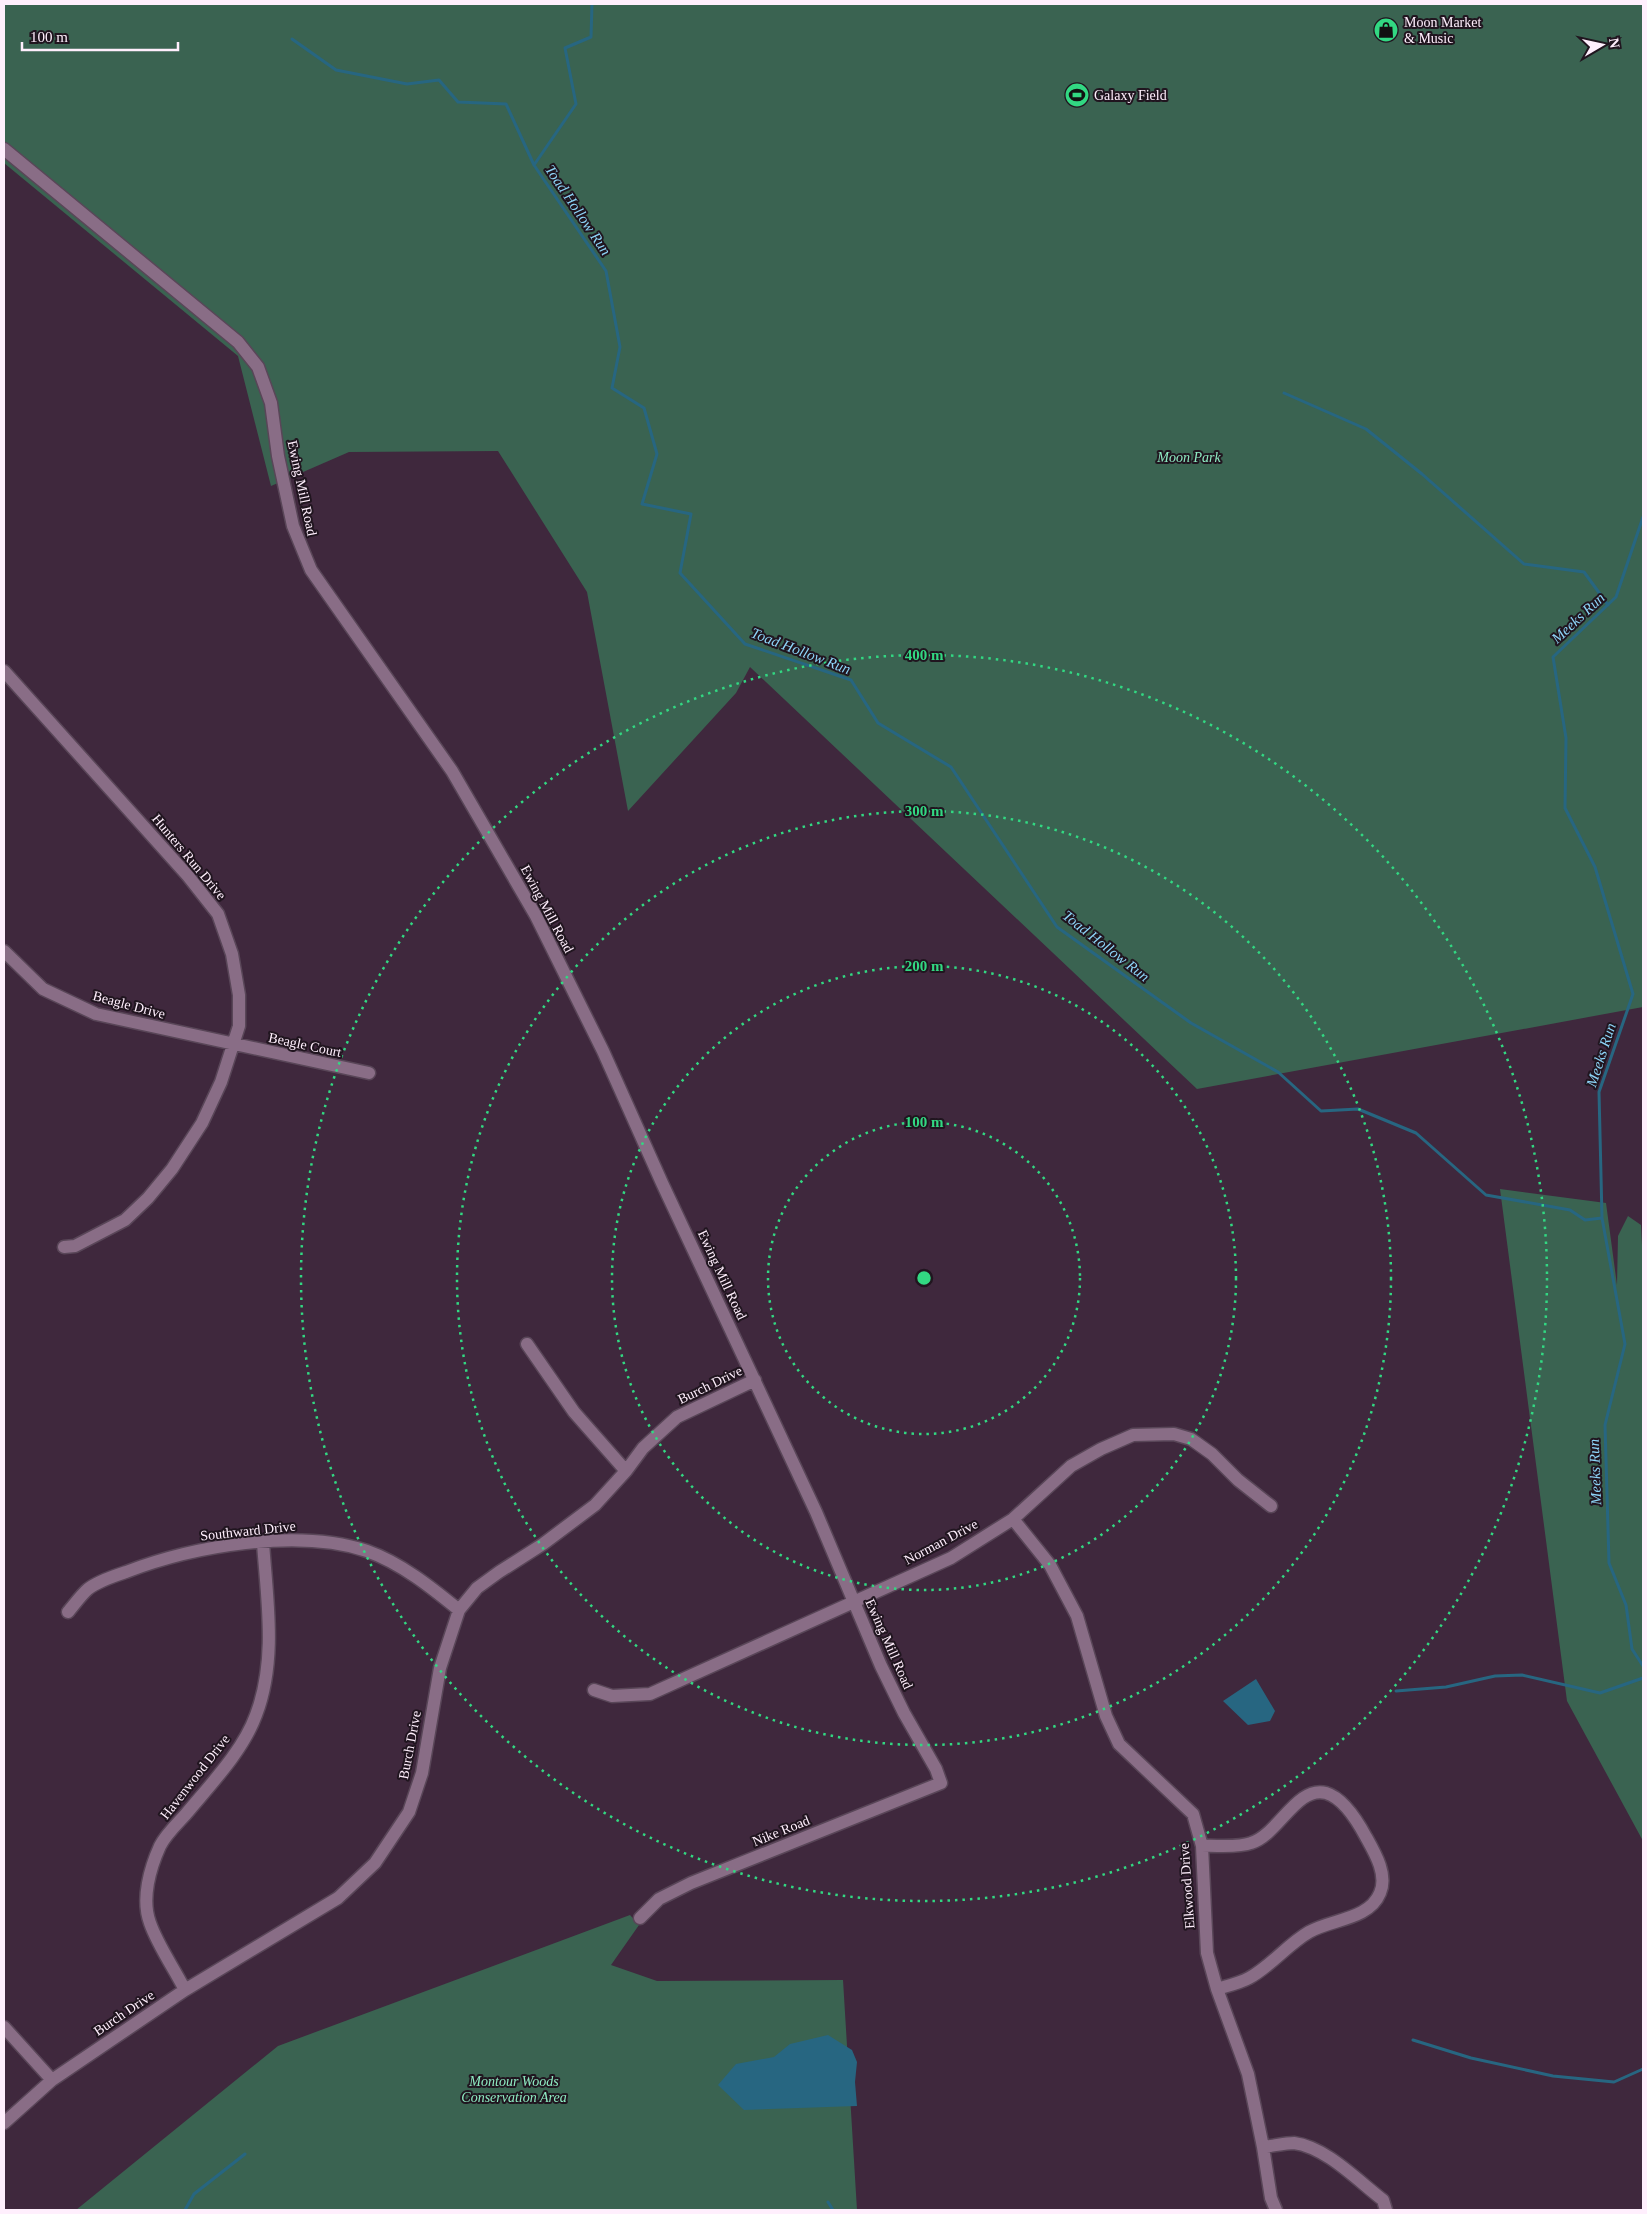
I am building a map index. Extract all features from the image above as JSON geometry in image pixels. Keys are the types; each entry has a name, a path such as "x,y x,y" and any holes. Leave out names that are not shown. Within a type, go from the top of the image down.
{"street":[{"name":"Ewing Mill Road","path":"4,149 238,342 258,367 272,403 278,456 293,526 311,570 452,771 536,916 603,1050 662,1183 816,1512 881,1666 941,1783"},
{"name":"Hunters Run Drive","path":"4,671 188,876 218,914 232,954 239,995 239,1026 221,1082 202,1123 172,1169 125,1220 75,1246 64,1247"},
{"name":"Beagle Drive","path":"4,951 43,989 96,1014 234,1045"},
{"name":"Beagle Court","path":"234,1045 369,1073"},
{"path":"527,1344 574,1412 626,1471"},
{"name":"Burch Drive","path":"4,2123 52,2080 185,1990 338,1898 375,1863 409,1812 422,1773 440,1668 459,1610 485,1583 543,1544 595,1505 626,1471 643,1448 677,1417 754,1380"},
{"name":"Norman Drive","path":"594,1690 612,1696 650,1694 951,1558 1013,1519 1070,1466 1101,1449 1133,1435 1174,1434 1191,1439 1212,1454 1238,1480 1271,1506"},
{"name":"Elkwood Drive","path":"1013,1519 1050,1565 1077,1616 1106,1716 1119,1744 1193,1814 1202,1846 1207,1953 1217,1989 1248,2074 1271,2198 1276,2210"},
{"name":"Southward Drive","path":"68,1612 88,1589 155,1561 233,1545 302,1541 332,1544 367,1552 420,1579 459,1610"},
{"name":"Havenwood Drive","path":"185,1990 149,1922 147,1895 150,1871 161,1844 237,1750 256,1716 268,1672 269,1624 263,1543"},
{"name":"Nike Road","path":"640,1918 659,1898 690,1883 941,1783"},
{"path":"1202,1846 1250,1844 1268,1834 1301,1798 1314,1793 1327,1793 1348,1808 1367,1838 1382,1871 1383,1884 1380,1894 1373,1904 1360,1913 1309,1932 1249,1978 1217,1989"},
{"path":"4,2027 52,2080"},
{"path":"1263,2148 1292,2143 1311,2146 1383,2200 1386,2210"}],"green space":[{"name":"Moon Park","path":"4,4 1643,4 1643,1007 1197,1089 750,667 736,693 628,811 587,592 498,451 349,452 271,486 238,356 4,163"},
{"path":"1500,1189 1606,1203 1617,1285 1618,1236 1628,1216 1641,1225 1643,1265 1643,1841 1567,1701"},
{"name":"Montour Woods Conservation Area","path":"630,1915 639,1925 611,1965 657,1981 843,1980 857,2210 76,2210 278,2046"}],"water":[{"path":"1256,1679 1275,1711 1270,1721 1248,1725 1223,1701"},
{"path":"828,2035 852,2050 857,2062 855,2082 857,2106 744,2110 718,2085 736,2064 774,2057 790,2044"}],"waterway":[{"name":"Toad Hollow Run","path":"592,4 591,37 565,48 576,104 534,165 606,271 620,347 612,388 644,408 657,454 642,504 691,514 680,573 745,644 851,680 878,723 951,767 1057,927 1191,1023 1278,1072 1321,1111 1358,1109 1416,1133 1486,1195 1570,1210 1585,1220 1602,1218"},
{"path":"292,39 336,70 407,84 439,80 458,102 506,104 534,165"},
{"path":"1284,393 1366,429 1422,474 1524,564 1584,572 1608,605"},
{"name":"Meeks Run","path":"1643,517 1616,597 1553,657 1566,738 1565,808 1595,867 1633,994 1599,1092 1602,1218 1625,1344 1605,1425 1609,1563 1626,1605 1632,1649 1643,1666"},
{"path":"1396,1691 1446,1687 1495,1676 1522,1675 1600,1693 1643,1678"},
{"path":"1413,2040 1471,2058 1553,2076 1614,2082 1643,2069"},
{"path":"185,2210 194,2194 245,2154"},
{"path":"828,2202 833,2210"}],"place":[{"name":"Moon Market & Music","path":"1386,30"},
{"name":"Galaxy Field","path":"1077,95"}]}
